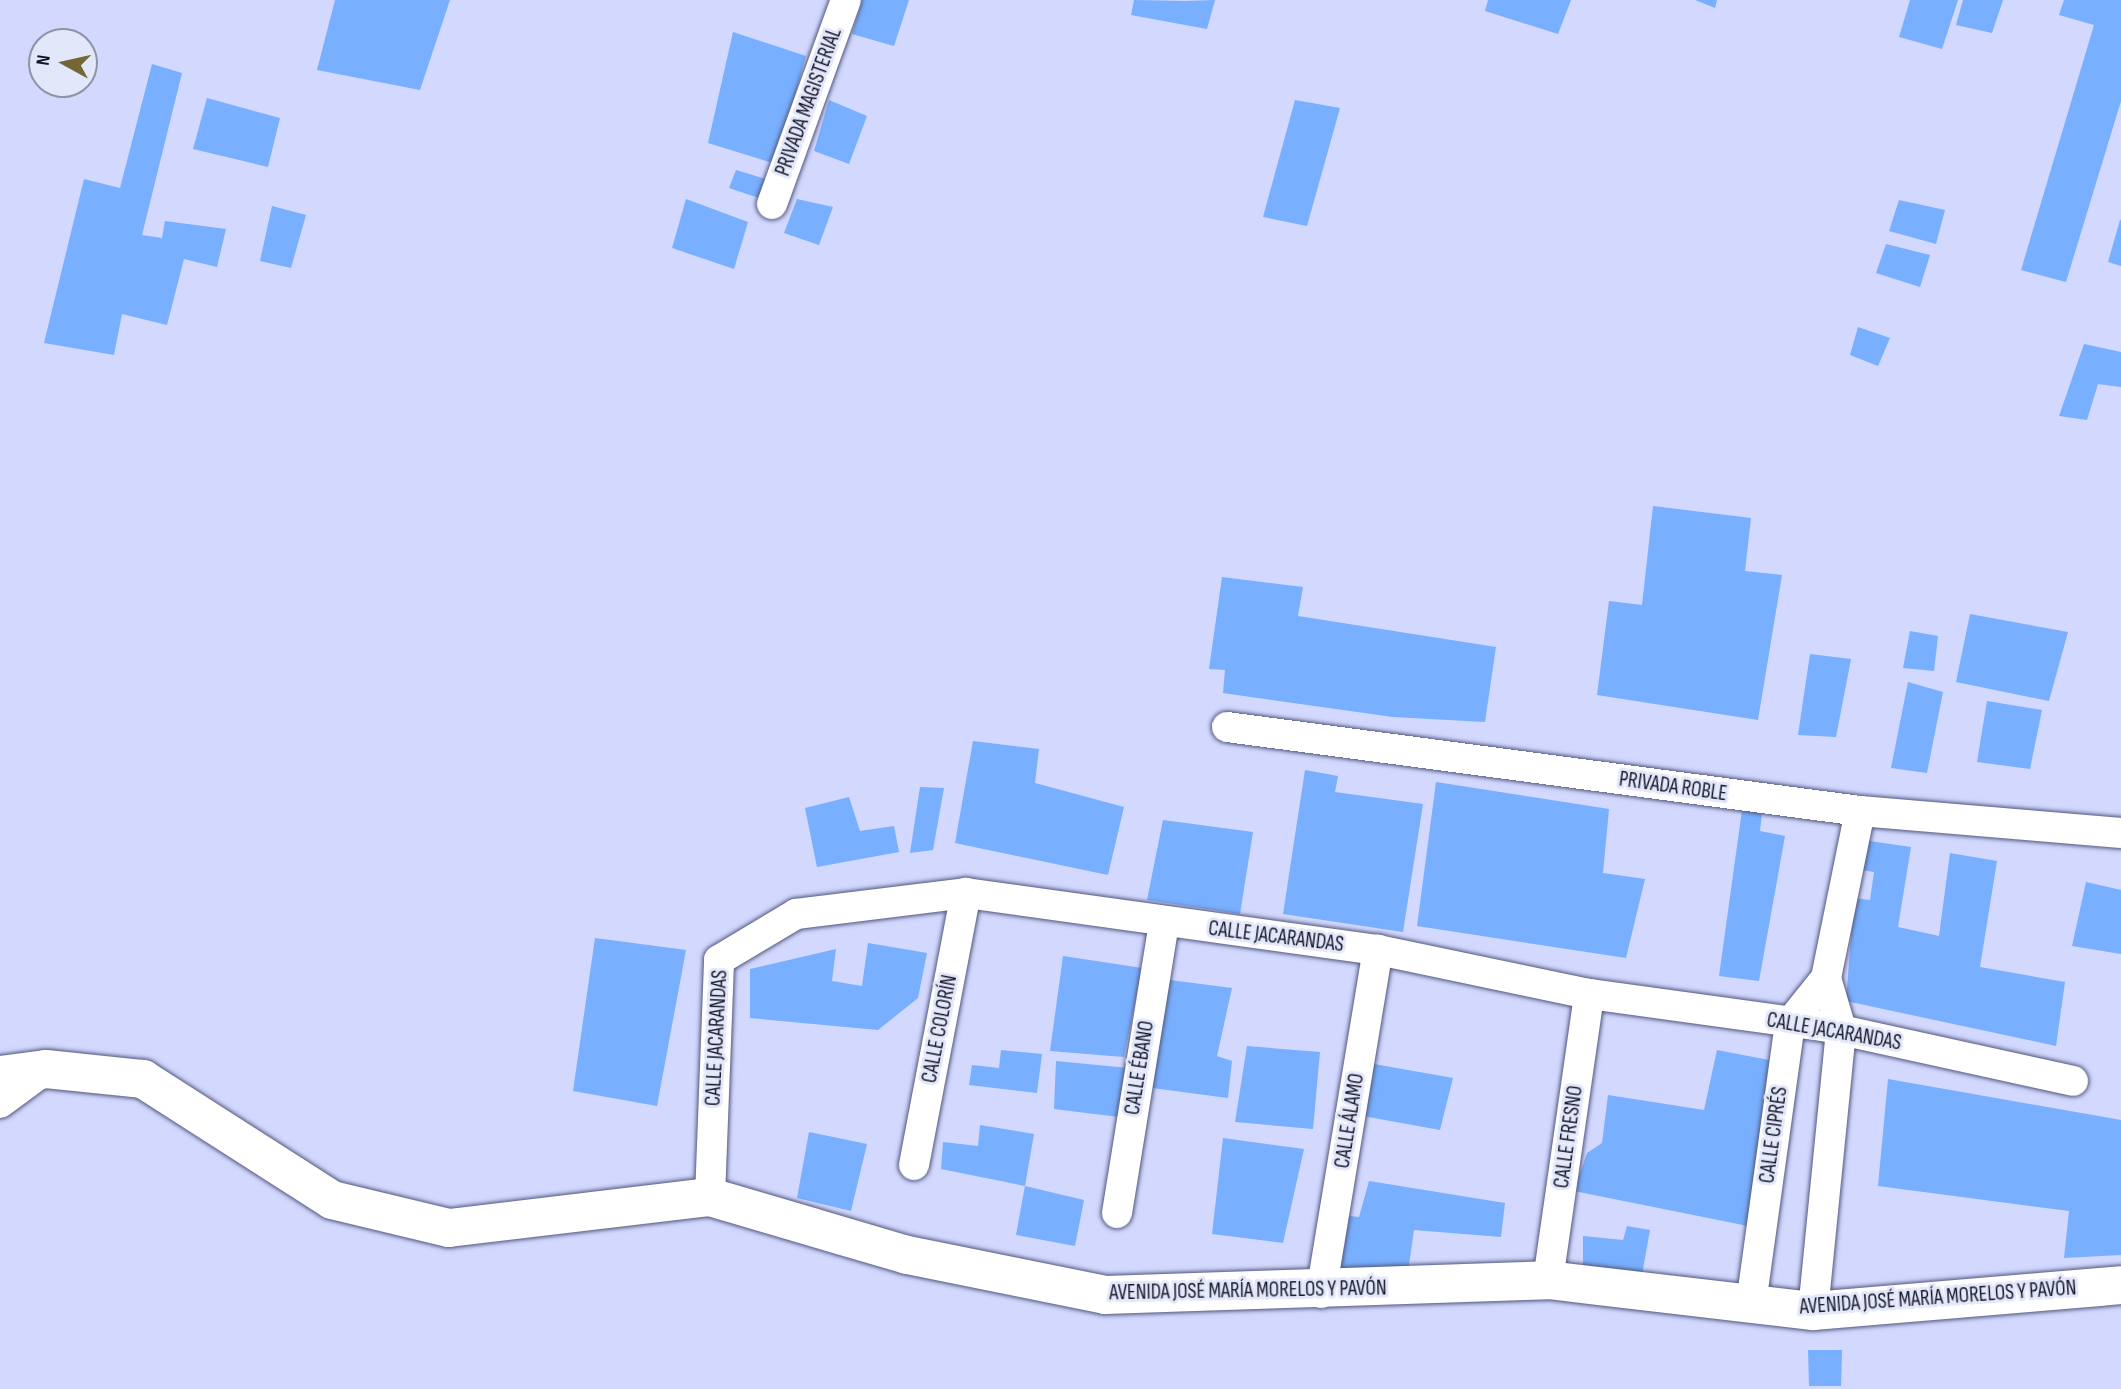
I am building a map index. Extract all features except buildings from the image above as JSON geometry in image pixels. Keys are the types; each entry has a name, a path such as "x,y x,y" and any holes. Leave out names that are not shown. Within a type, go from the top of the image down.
{"main road":[{"name":"AVENIDA JOSÉ MARÍA MORELOS Y PAVÓN","path":"0,1074 46,1069 143,1079 331,1200 449,1228 710,1197 907,1255 1105,1295 1321,1293 1548,1280 1813,1311 2121,1285"}],"street":[{"name":"PRIVADA MAGISTERIAL","path":"772,204 846,0"},
{"name":"PRIVADA ROBLE","path":"1227,727 1860,811 2121,833"},
{"name":"CALLE CIPRÉS","path":"1751,1304 1790,1023 1825,978 1860,811"},
{"name":"CALLE JACARANDAS","path":"710,1197 719,960 796,914 966,894 1378,950 1590,994 1841,1029 2073,1081"},
{"name":"CALLE COLORÍN","path":"914,1165 966,894"},
{"name":"CALLE ÉBANO","path":"1116,1213 1164,922"},
{"name":"CALLE ÁLAMO","path":"1321,1293 1378,950"},
{"name":"CALLE CIPRÉS","path":"1813,1311 1841,1029 1825,978"},
{"name":"CALLE FRESNO","path":"1548,1280 1590,994"},
{"path":"0,1103 46,1069"}]}
